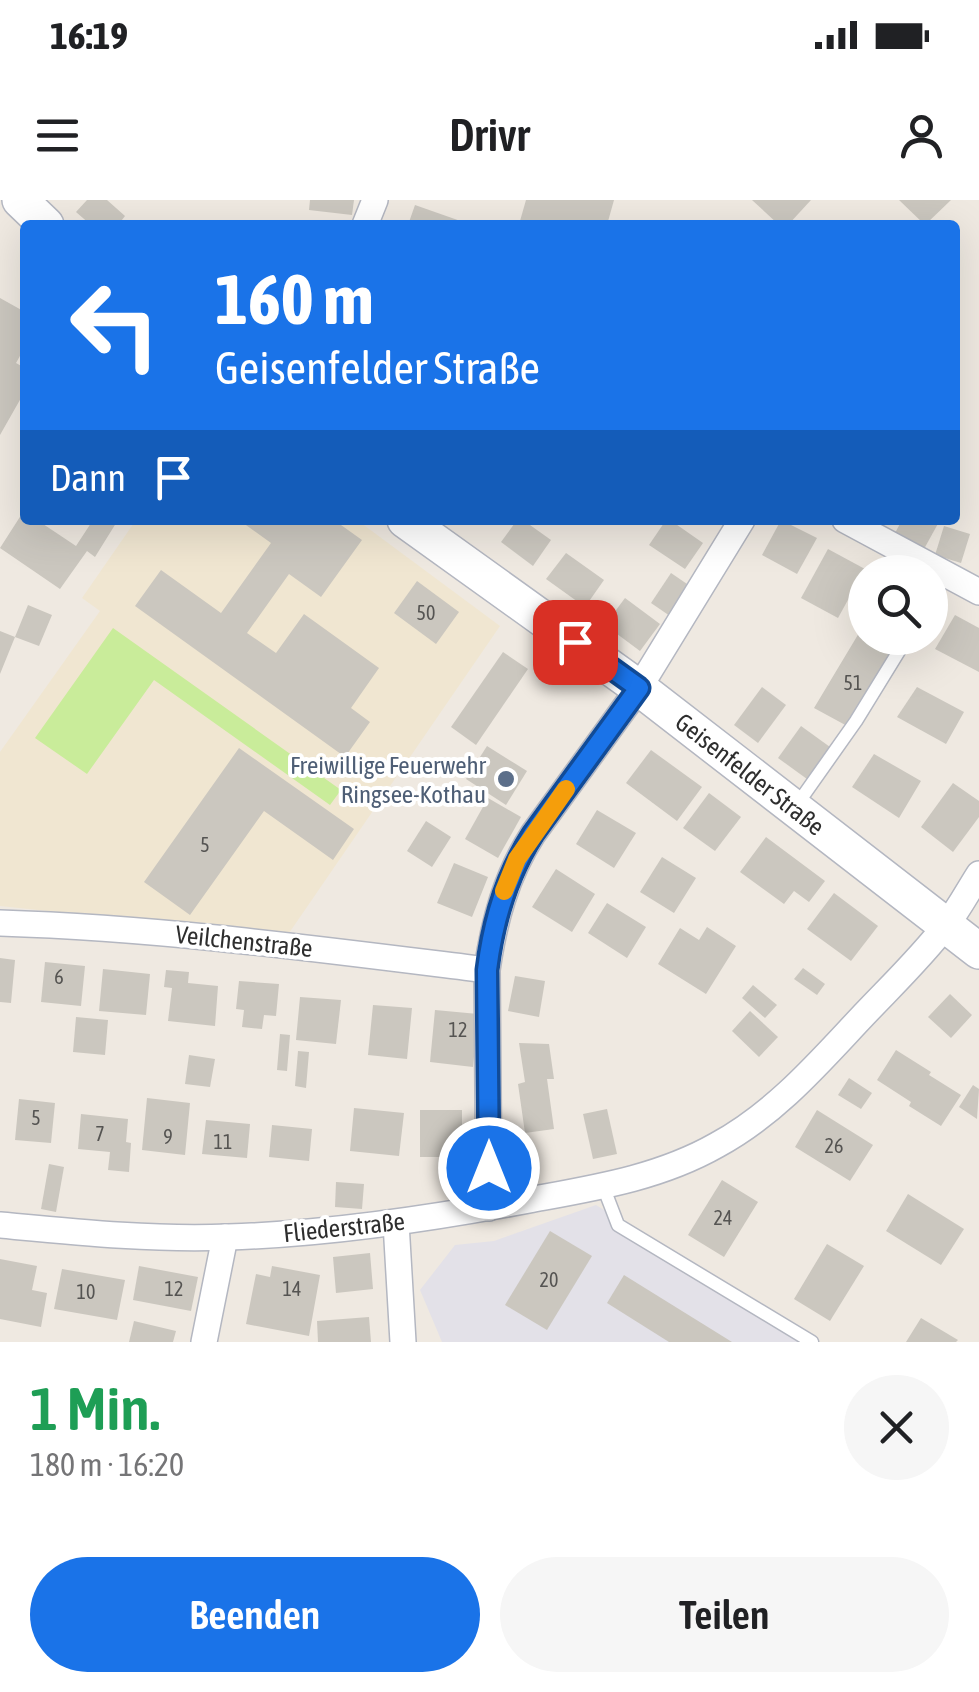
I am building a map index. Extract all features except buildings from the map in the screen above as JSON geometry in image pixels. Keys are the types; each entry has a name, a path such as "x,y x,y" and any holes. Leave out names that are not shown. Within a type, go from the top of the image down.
{"street":[{"name":"Geisenfelder Straße","path":"412,525 639,688 979,952"},
{"path":"490,1208 487,970 501,902 517,859 639,688 739,525"},
{"path":"854,525 909,555"},
{"path":"948,576 979,592"},
{"name":"Fliederstraße","path":"0,1225 225,1238 396,1223 603,1186 663,1170 708,1150 776,1105 947,925 979,874"},
{"name":"Veilchenstraße","path":"0,923 229,938 487,970"},
{"path":"396,1223 402,1342"},
{"path":"204,1342 225,1238"}],"lane":[{"path":"794,808 896,655"},
{"path":"603,1186 618,1226 812,1342"}],"shaded area":[{"path":"133,525 364,525 500,626 287,936 0,906 0,752 100,611 82,598"},
{"path":"596,1205 819,1342 442,1342 420,1290 455,1245 494,1241"}],"green space":[{"path":"113,628 341,790 330,805 154,680 87,774 35,738"}],"slow traffic":[{"path":"504,891 517,859 566,789"}],"place":[{"name":"Freiwillige Feuerwehr Ringsee-Kothau","path":"506,779"}],"route":[{"path":"489,1168 487,970 506,886 533,834 639,688 575,642"}]}
